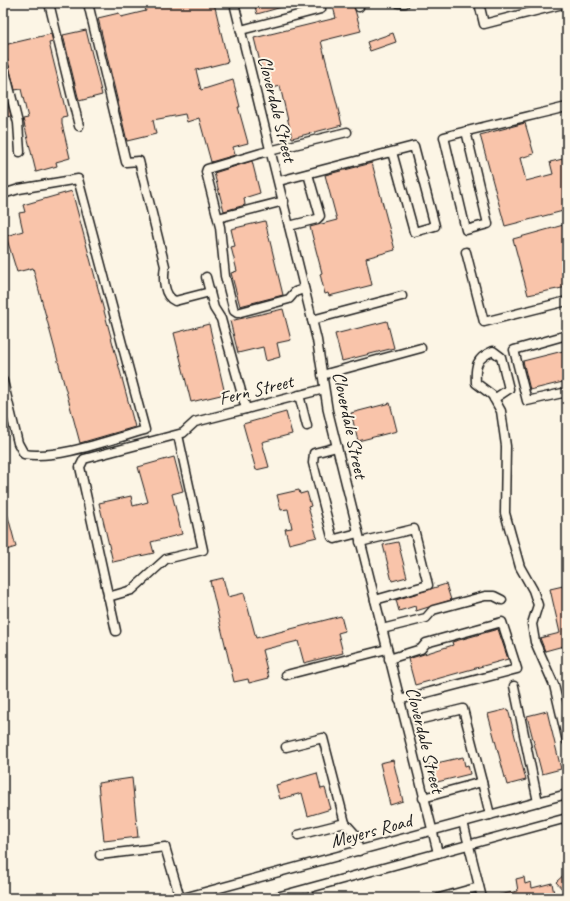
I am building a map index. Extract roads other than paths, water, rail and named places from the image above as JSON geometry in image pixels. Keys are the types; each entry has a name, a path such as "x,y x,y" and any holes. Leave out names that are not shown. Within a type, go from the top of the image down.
{"street":[{"path":"49,3 79,126"},
{"path":"88,3 126,162 139,161 165,266 163,276 170,299 175,301 210,292"},
{"name":"Cloverdale Street","path":"234,3 284,201 312,320 324,389 337,447 423,798 438,853"},
{"path":"399,3 405,3"},
{"path":"479,3 484,24 567,3"},
{"path":"241,30 321,9"},
{"path":"3,63 18,123 20,152"},
{"path":"466,131 488,224 466,230 444,136 567,107"},
{"path":"304,289 295,292 289,298 237,313 234,311 225,276 218,218 206,172 207,169 271,150 347,132"},
{"path":"279,181 414,146 435,226 414,232 392,152"},
{"path":"290,226 317,219 320,216 308,174"},
{"path":"3,194 19,189 78,179 145,430 83,448 36,456 24,454 18,443 3,381"},
{"path":"218,218 284,201"},
{"path":"466,252 484,322 567,300"},
{"path":"206,276 214,308 221,319 246,409"},
{"path":"312,320 402,296"},
{"path":"567,335 514,350 527,401 567,392"},
{"path":"322,375 421,348"},
{"path":"494,399 509,389 501,357 493,351 482,356 475,368 476,383 492,395 494,399 501,411 506,446 505,513 520,567 533,590 538,605 532,624 534,642 554,684 567,741"},
{"name":"Fern Street","path":"178,434 183,433 195,422 324,389"},
{"path":"299,395 307,426"},
{"path":"108,597 132,590 166,559 203,550 178,434 84,459 80,467 108,597 116,631"},
{"path":"337,447 314,453 313,463 332,538 335,539 358,533"},
{"path":"360,542 414,529 428,585 375,600"},
{"path":"382,629 426,618 433,610 485,596 494,596 502,600"},
{"path":"389,659 421,649 426,643 502,622 516,669 399,700"},
{"path":"286,675 387,649"},
{"path":"514,686 538,802"},
{"path":"418,720 463,709 490,815"},
{"path":"286,747 323,738 346,823 354,833 359,851"},
{"path":"423,798 482,782"},
{"name":"Meyers Road","path":"183,898 567,794"},
{"name":"Meyers Road","path":"273,898 567,818"},
{"path":"463,822 482,898"},
{"path":"298,835 346,823"},
{"path":"100,855 165,847 180,898"},
{"path":"439,898 479,887"}]}
